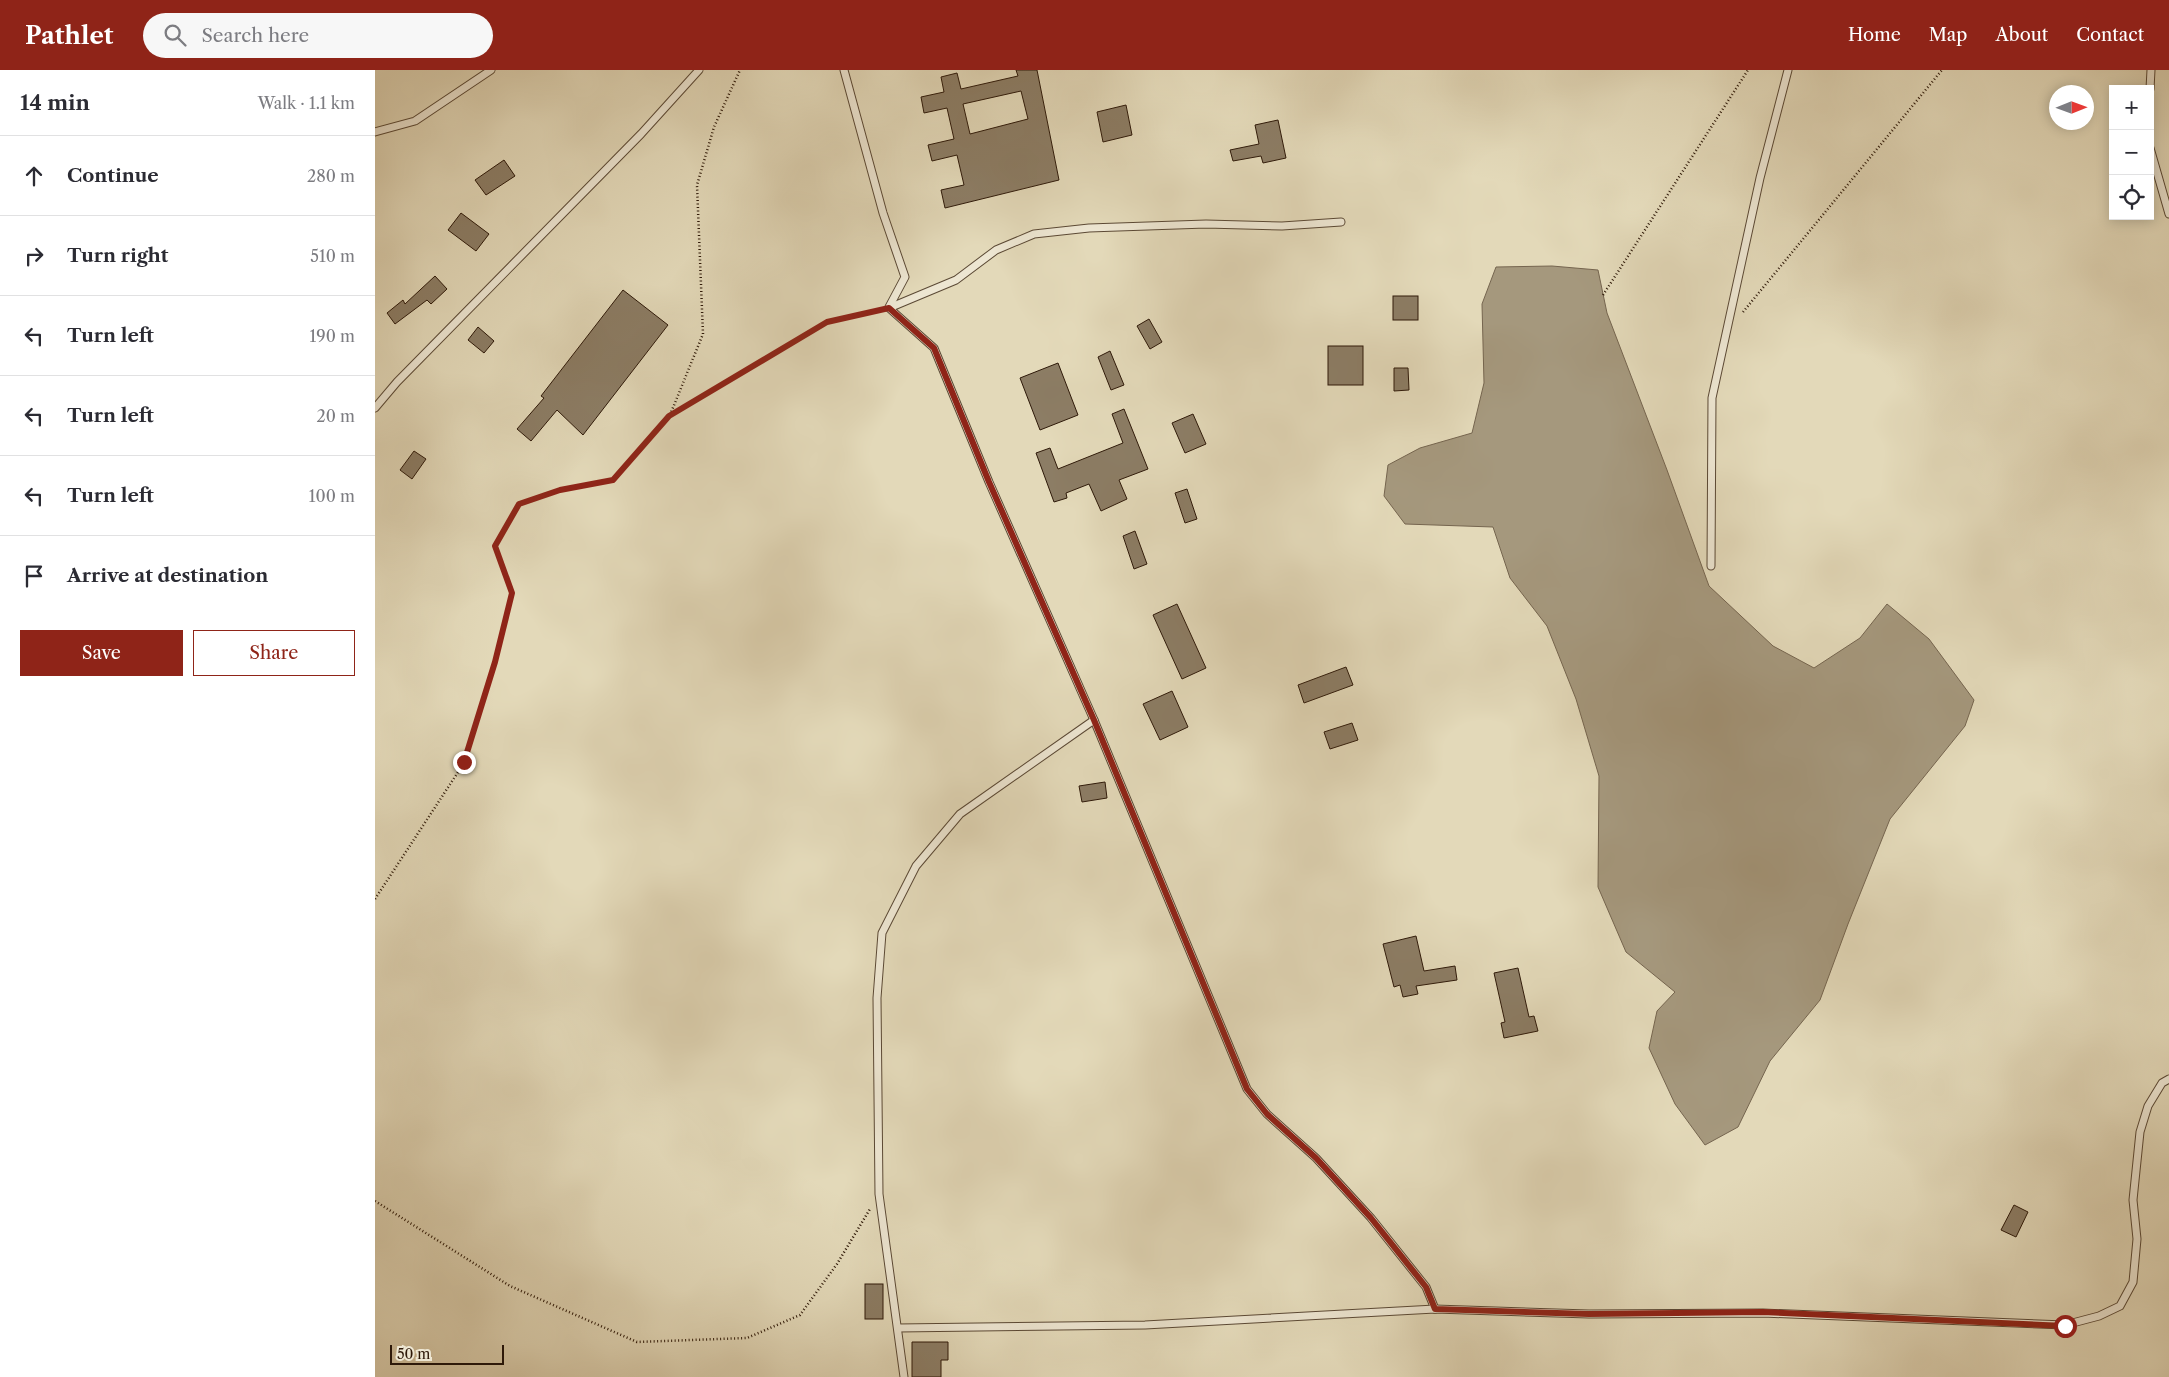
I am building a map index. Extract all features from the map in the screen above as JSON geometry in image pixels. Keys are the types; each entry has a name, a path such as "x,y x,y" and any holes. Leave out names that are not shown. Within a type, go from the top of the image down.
{"lane":[{"path":"375,132 415,121 491,70"},
{"path":"375,408 397,382 641,134 699,70"},
{"path":"843,70 883,213 905,277 889,308"},
{"path":"1711,566 1712,398 1760,178 1788,70"},
{"path":"2150,85 2151,70"},
{"path":"2154,162 2169,214"},
{"path":"889,308 956,280 996,250 1034,234 1089,228 1206,224 1282,226 1341,222"},
{"path":"889,308 934,348 989,482 1094,720 1247,1089 1267,1114 1316,1158 1371,1218 1426,1287 1435,1309"},
{"path":"904,1377 879,1194 877,998 882,933 916,866 960,814 1094,720"},
{"path":"898,1328 1145,1325 1435,1309 1589,1314 1763,1312 2065,1326 2099,1316 2121,1306 2133,1282 2137,1239 2133,1200 2140,1132 2148,1106 2163,1083 2169,1079"}],"path":[{"path":"669,416 703,334 697,186 715,127 740,70"},
{"path":"1603,295 1747,70"},
{"path":"1739,317 1942,70"},
{"path":"375,899 464,762 495,662 512,593 495,546 519,504 560,490 613,480 669,416 827,322 889,308"},
{"path":"375,1201 510,1286 637,1342 747,1338 800,1315 837,1264 879,1194"}],"shaded area":[{"path":"1552,266 1598,270 1607,313 1709,586 1773,646 1814,668 1860,638 1887,604 1929,639 1974,700 1965,726 1890,819 1820,1000 1770,1061 1738,1127 1705,1145 1675,1104 1649,1048 1657,1011 1675,992 1626,952 1598,887 1599,776 1576,699 1547,626 1510,578 1493,527 1405,524 1384,496 1388,465 1420,448 1472,433 1484,383 1482,304 1496,267"}],"building":[{"path":"1016,70 1037,70 1059,180 945,208 941,190 964,185 957,155 932,161 928,145 954,139 947,108 924,113 921,97 944,92 941,77 957,73 961,89 1018,76","holes":["1021,91 1028,119 970,134 963,104"]},
{"path":"1126,105 1132,135 1103,142 1097,112"},
{"path":"1278,120 1286,158 1263,163 1261,156 1233,161 1230,150 1259,144 1255,125"},
{"path":"504,160 515,176 486,195 475,180"},
{"path":"461,213 489,234 476,251 448,230"},
{"path":"435,276 447,289 431,304 427,300 395,324 387,313 403,300 405,304"},
{"path":"623,290 668,325 583,435 557,410 531,441 517,429 544,398 541,396"},
{"path":"1393,296 1418,296 1418,320 1393,320"},
{"path":"1149,319 1162,342 1150,349 1137,326"},
{"path":"478,327 494,341 484,353 468,340"},
{"path":"1328,346 1363,346 1363,385 1328,385"},
{"path":"1110,351 1124,385 1111,390 1098,357"},
{"path":"1058,363 1078,415 1040,430 1020,378"},
{"path":"1394,368 1408,368 1409,390 1394,391"},
{"path":"1124,409 1148,469 1119,480 1127,499 1101,511 1089,484 1066,493 1067,498 1054,502 1036,453 1050,448 1058,469 1123,443 1112,414"},
{"path":"1193,414 1206,444 1185,453 1172,423"},
{"path":"414,451 426,459 412,479 400,470"},
{"path":"1187,489 1197,519 1185,523 1175,493"},
{"path":"1135,531 1147,564 1134,569 1123,536"},
{"path":"1177,604 1206,668 1182,679 1153,615"},
{"path":"1346,667 1353,685 1304,703 1298,685"},
{"path":"1172,691 1188,727 1160,740 1143,704"},
{"path":"1352,723 1358,740 1330,749 1324,732"},
{"path":"1105,782 1107,798 1082,802 1079,786"},
{"path":"1416,936 1424,971 1455,966 1457,980 1416,986 1418,994 1403,997 1400,985 1394,987 1383,944"},
{"path":"1518,968 1529,1017 1534,1016 1538,1031 1504,1038 1501,1023 1505,1022 1494,973"},
{"path":"2014,1205 2028,1212 2016,1237 2001,1230"},
{"path":"865,1284 883,1284 883,1319 865,1319"},
{"path":"912,1342 948,1342 948,1360 941,1360 941,1377 912,1377"}],"route":[{"path":"464,762 495,662 512,593 495,546 519,504 560,490 613,480 669,416 827,322 889,308 934,348 947,376 989,482 1094,720 1247,1089 1267,1114 1316,1158 1371,1218 1426,1287 1435,1309 1589,1314 1763,1312 2065,1326"}]}
